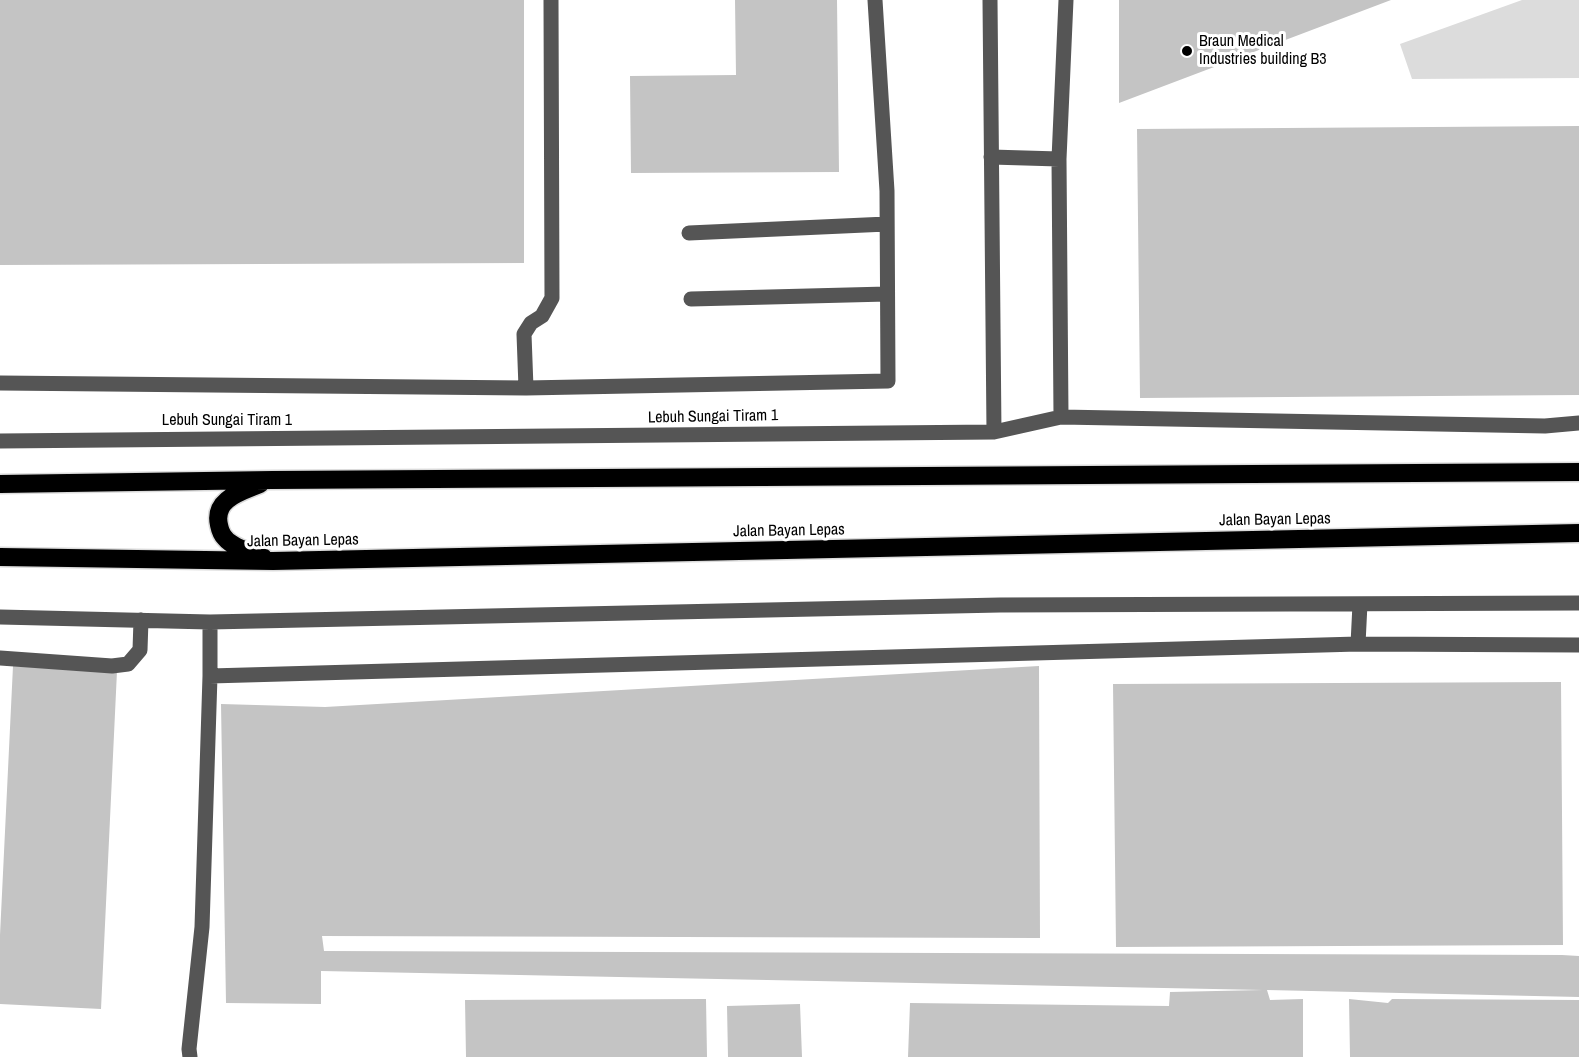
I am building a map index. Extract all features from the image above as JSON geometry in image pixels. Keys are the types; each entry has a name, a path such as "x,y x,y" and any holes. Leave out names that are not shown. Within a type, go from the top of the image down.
{"highway":[{"path":"0,484 272,480 1579,472"},
{"path":"272,480 227,499 220,508 218,517 225,538 233,544 273,561"},
{"name":"Jalan Bayan Lepas","path":"0,557 273,561 1579,533"}],"street":[{"path":"526,388 524,334 531,323 542,316 552,298 551,0"},
{"path":"0,384 526,388 888,381 887,191 875,0"},
{"path":"990,0 994,432"},
{"path":"1061,417 1059,159 1066,0"},
{"path":"992,157 1059,159"},
{"path":"689,233 887,224"},
{"path":"691,298 887,294"},
{"name":"Lebuh Sungai Tiram 1","path":"0,441 994,432 1061,417 1545,426 1579,423"},
{"path":"0,617 210,622 1000,605 1579,603"},
{"path":"1358,644 1360,604"},
{"path":"0,658 112,666 128,664 140,650 141,620"},
{"path":"190,1057 202,927 210,622"},
{"path":"210,676 1358,644 1579,645"}],"shaded area":[{"path":"1522,0 1579,0 1579,78 1412,79 1400,44"}],"building":[{"path":"0,0 524,0 524,263 0,265"},
{"path":"735,0 837,0 839,172 631,173 630,76 736,75"},
{"name":"Braun Medical Industries building B3","path":"1119,0 1391,0 1119,103"},
{"path":"1579,126 1579,395 1140,398 1137,129"},
{"path":"13,666 117,671 101,1009 0,1004 0,935"},
{"path":"1039,666 1040,938 322,936 324,951 1562,955 1579,956 1579,997 1267,990 1270,1000 1303,999 1303,1057 908,1057 910,1003 1169,1006 1170,992 1263,990 321,971 321,1004 226,1003 221,704 325,707"},
{"path":"1561,682 1563,945 1116,947 1113,684"},
{"path":"706,999 707,1057 466,1057 465,1000"},
{"path":"1349,999 1388,1003 1392,999 1579,1000 1579,1057 1350,1057"},
{"path":"800,1004 802,1057 728,1057 727,1006"}],"place":[{"name":"Braun Medical Industries building B3","path":"1187,51"}]}
